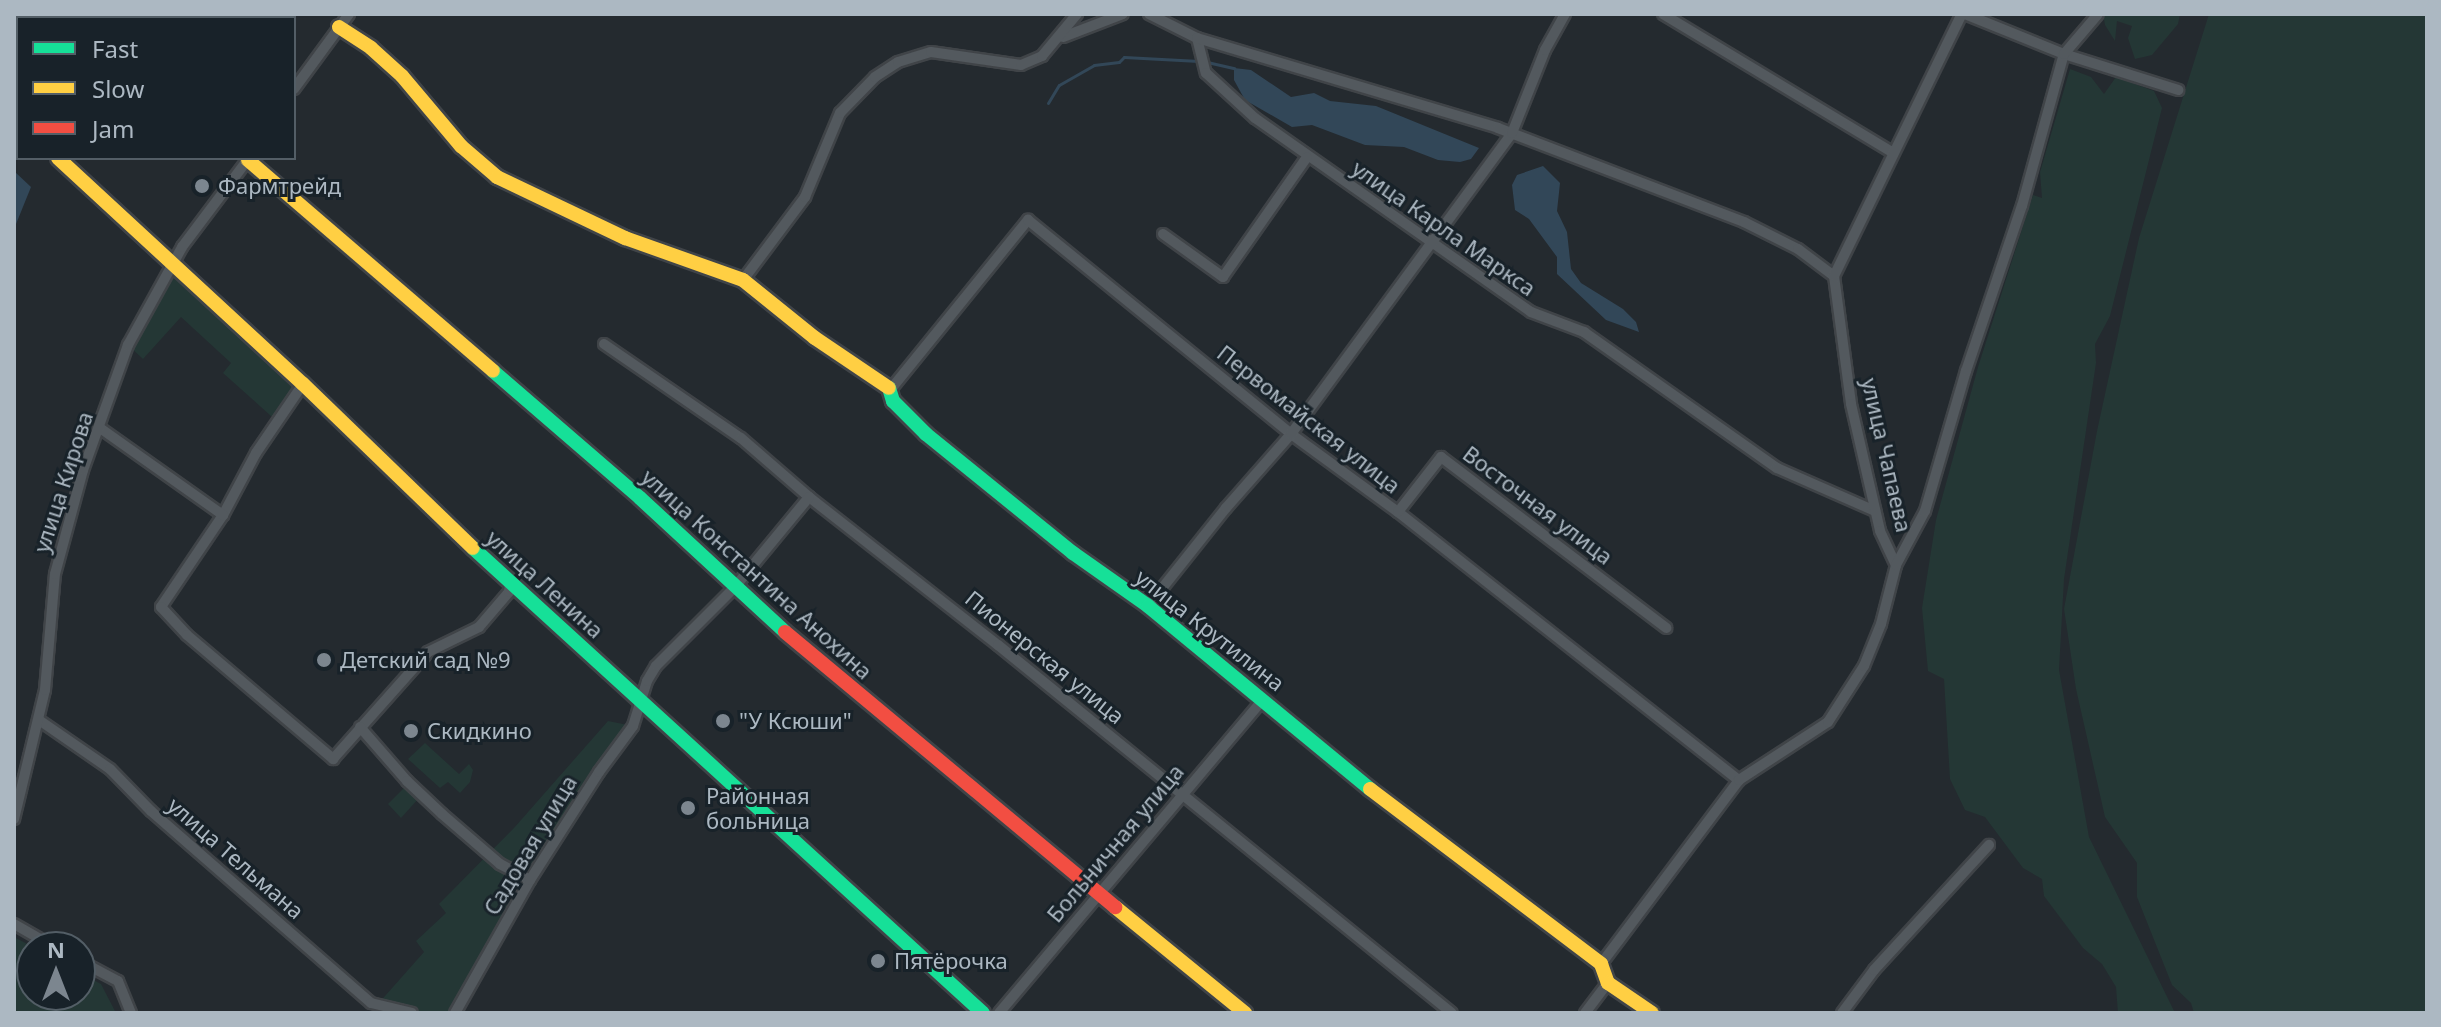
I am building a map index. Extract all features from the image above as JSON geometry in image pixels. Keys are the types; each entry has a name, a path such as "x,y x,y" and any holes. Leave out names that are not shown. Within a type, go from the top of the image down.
{"street":[{"path":"296,86 349,14"},
{"path":"743,280 805,197 840,113 875,77 898,62 931,52 1021,65 1042,56 1077,14"},
{"path":"1057,39 1123,14"},
{"path":"1149,14 1197,38 1512,133 1744,222 1798,249 1834,276 1963,14 2064,54 2178,90"},
{"path":"1148,606 1226,508 1291,434 1512,133 1545,50 1565,14"},
{"path":"1663,14 1893,153"},
{"path":"1896,565 1925,511 1966,371 2022,206 2064,54 2098,14"},
{"name":"улица Крутилина","path":"339,27 371,48 402,76 461,146 497,177 625,238 743,280 815,338 891,389 893,401 926,434 1073,553 1148,606 1417,828 1601,964"},
{"name":"улица Карла Маркса","path":"1197,38 1206,73 1255,118 1307,157 1531,312 1584,332 1777,468 1875,511"},
{"path":"1163,234 1223,277 1307,157"},
{"name":"улица Ленина","path":"61,160 86,180 303,384 510,584 983,1013"},
{"name":"улица Ленина","path":"72,160 86,180"},
{"name":"улица Кирова","path":"14,819 39,720 55,574 70,511 128,345 173,263 247,160"},
{"name":"улица Константина Анохина","path":"249,160 640,498 734,588 1098,894 1245,1013"},
{"name":"Первомайская улица","path":"891,389 1028,220 1291,434 1398,512 1739,780"},
{"name":"улица Чапаева","path":"1601,964 1739,780 1828,722 1864,666 1881,624 1896,565 1880,531 1851,404 1834,276"},
{"name":"Пионерская улица","path":"604,344 741,438 809,497 1184,794 1452,1013"},
{"path":"303,384 256,453 223,515 161,607 187,635 333,759 428,652 479,627 509,592 510,584"},
{"path":"100,428 223,515"},
{"name":"Восточная улица","path":"1398,512 1441,457 1666,628"},
{"name":"Садовая улица","path":"455,1013 530,880 599,772 633,726 643,702 647,681 656,666 734,588 809,497"},
{"name":"Больничная улица","path":"999,1013 1263,699"},
{"name":"улица Тельмана","path":"39,720 110,769 151,811 371,1003 412,1013"},
{"path":"360,727 407,781 442,814 500,864 530,880"},
{"path":"1842,1013 1874,970 1989,845"},
{"path":"1601,964 1608,983 1652,1013"},
{"path":"96,969 118,981 131,1013"},
{"path":"1585,1013 1608,983"}],"green space":[{"path":"2103,14 2180,14 2178,24 2152,55 2135,59 2128,38 2132,26 2117,21 2115,41 2105,25"},
{"path":"2209,14 2427,14 2427,1013 2194,1013 2191,1003 2172,985 2137,897 2137,863 2105,817 2076,689 2064,609 2097,431 2139,238"},
{"path":"2070,69 2091,77 2104,94 2116,77 2154,91 2162,108 2110,316 2095,344 2096,363 2064,579 2059,670 2089,837 2175,1013 2118,1013 2116,987 2102,964 2083,948 2044,896 2042,879 2023,868 1985,817 1965,810 1950,779 1944,679 1928,671 1922,608 1936,520 1978,367 2033,195 2042,198 2040,172"},
{"path":"173,263 303,384 280,416 271,416 223,373 231,363 181,317 143,359 128,345"},
{"path":"608,721 633,726 598,772 455,1013 380,1013 377,1005 424,952 416,941 446,913 439,904 514,828"},
{"path":"425,743 459,774 469,764 473,770 470,782 460,793 448,782 440,788 408,759"},
{"path":"406,786 419,798 401,818 388,804"},
{"path":"14,937 16,1011 96,1011 96,981 101,984 116,1013 14,1013"}],"water":[{"path":"1234,68 1251,70 1291,97 1314,93 1330,101 1376,106 1479,148 1471,159 1460,162 1438,160 1404,147 1365,145 1312,125 1292,127 1245,100 1234,80"},
{"path":"1543,166 1560,183 1557,211 1567,232 1571,269 1581,283 1623,309 1636,322 1639,332 1606,320 1557,274 1557,257 1529,219 1515,210 1512,185 1517,175"},
{"path":"14,171 31,187 14,229"}],"waterway":[{"path":"1048,103 1059,85 1094,65 1119,62 1124,57 1199,61"},
{"path":"1207,62 1234,68"}],"traffic: fast":[{"path":"493,371 640,498 785,632"},
{"path":"889,388 893,401 926,434 1073,553 1148,606 1370,789"},
{"path":"473,548 983,1013"}],"traffic: slow":[{"path":"339,27 371,48 402,76 461,146 497,177 625,238 743,280 815,338 889,388"},
{"path":"60,160 303,384 473,548"},
{"path":"248,160 493,371"},
{"path":"1370,789 1601,964 1608,983 1652,1013"},
{"path":"1115,907 1245,1013"}],"traffic: jam":[{"path":"785,632 1115,907"}],"place":[{"name":"Фармтрейд","path":"202,186"},
{"name":"Детский сад №9","path":"324,660"},
{"name":"\"У Ксюши\"","path":"723,721"},
{"name":"Скидкино","path":"411,731"},
{"name":"Районная больница","path":"688,808"},
{"name":"Пятёрочка","path":"878,961"}]}
